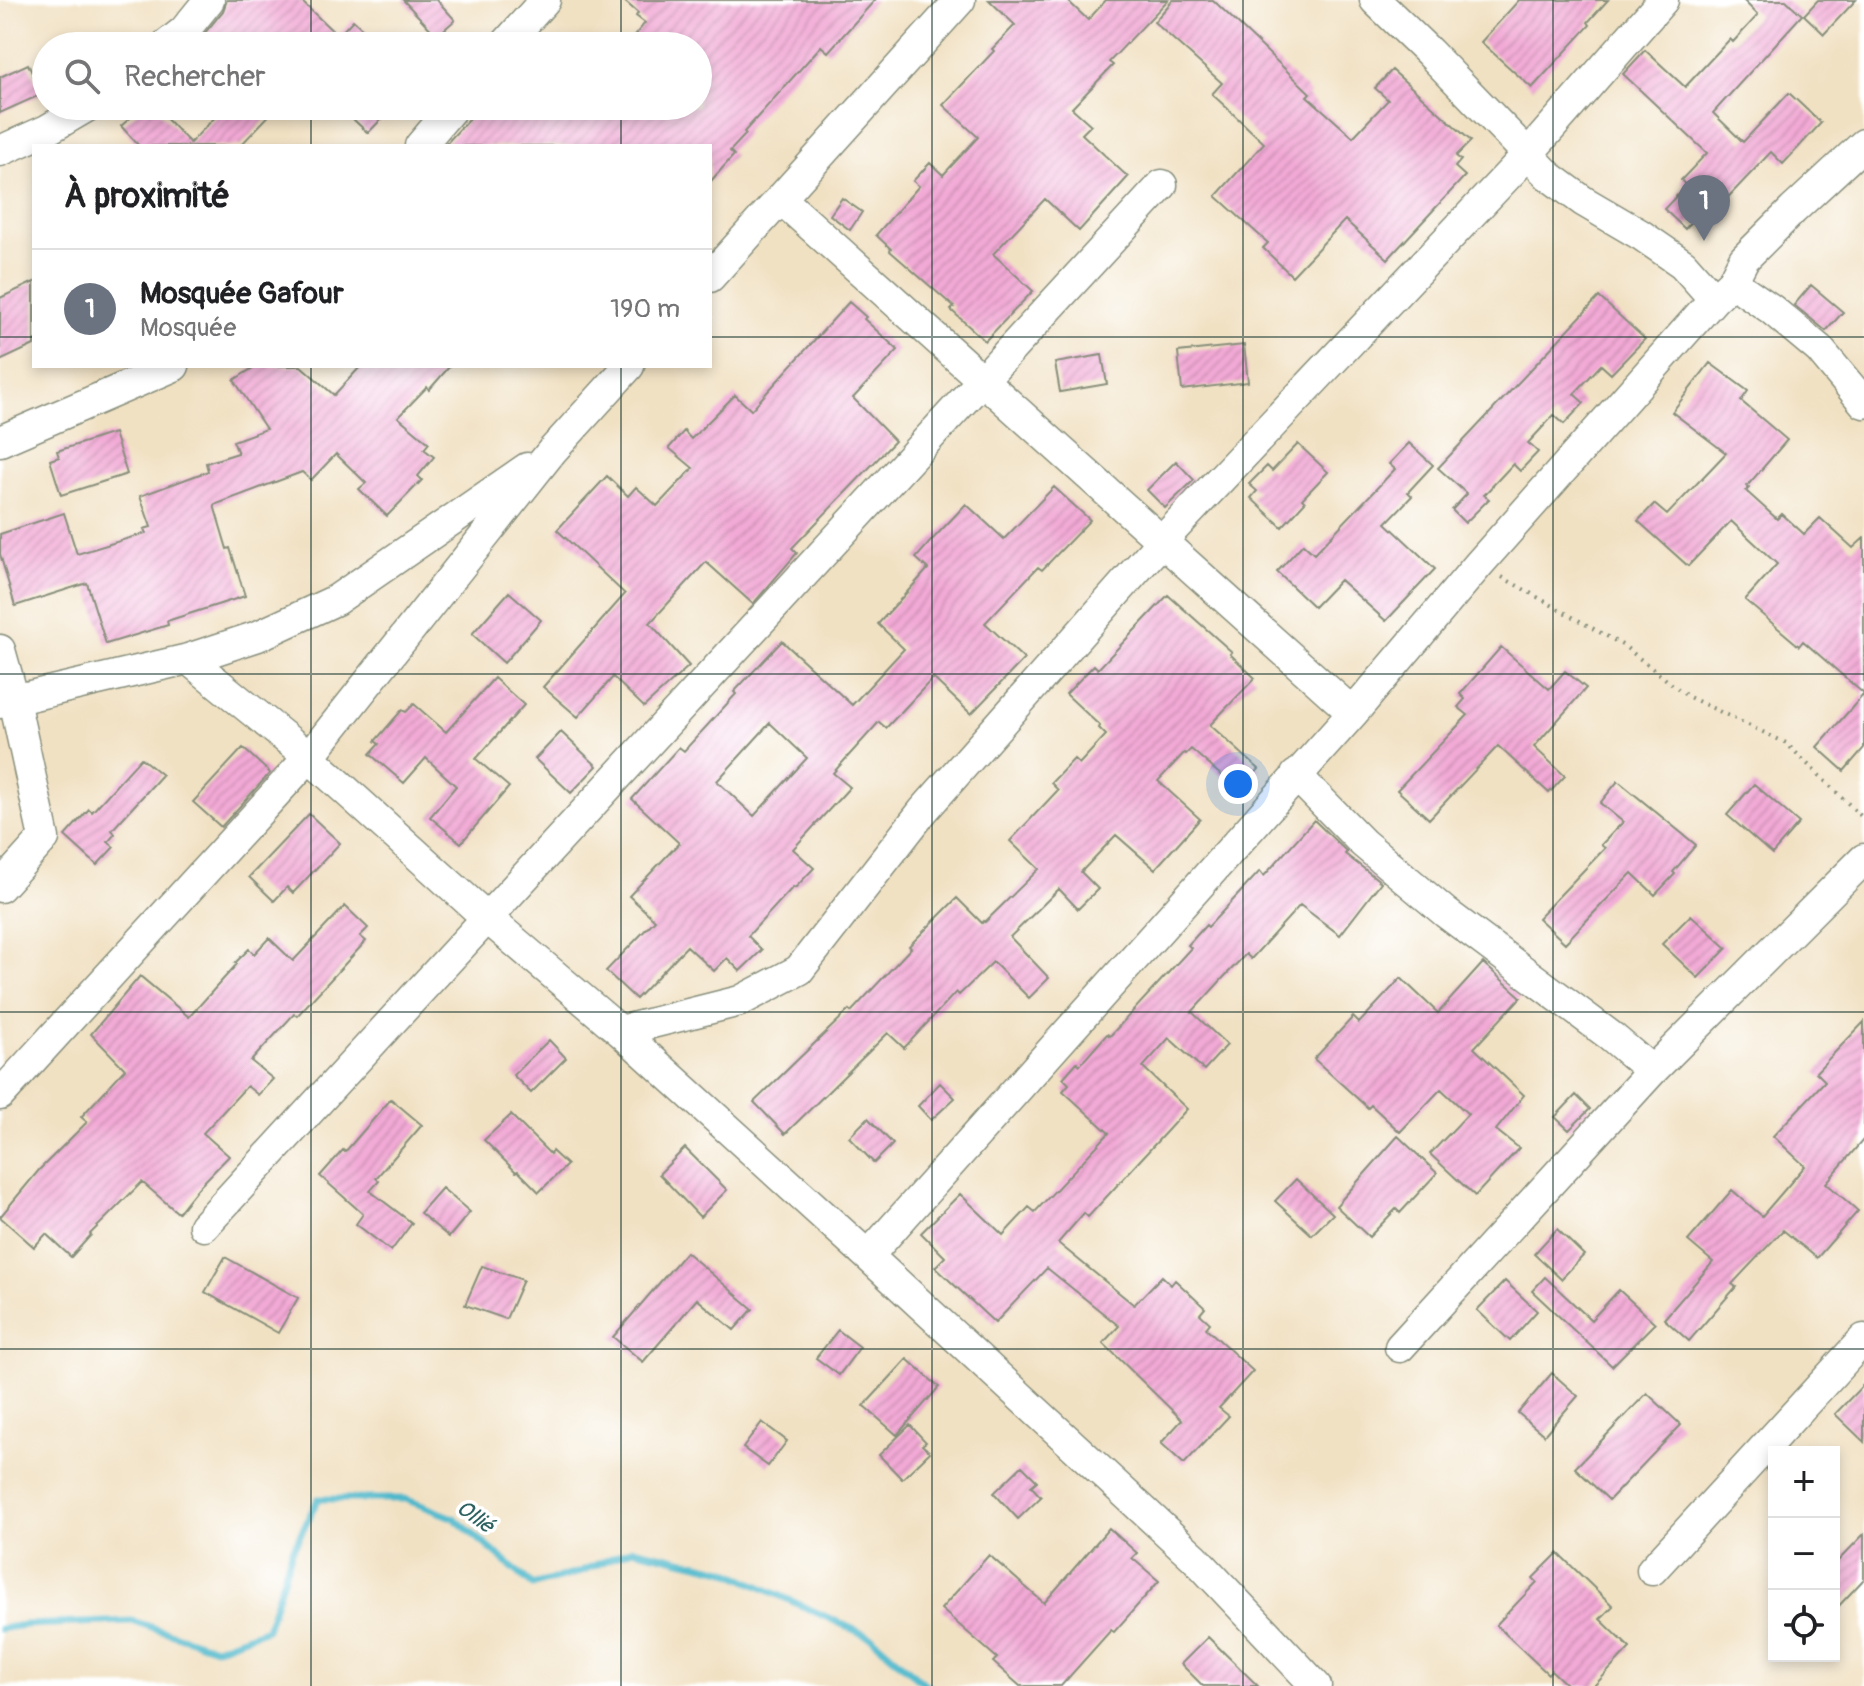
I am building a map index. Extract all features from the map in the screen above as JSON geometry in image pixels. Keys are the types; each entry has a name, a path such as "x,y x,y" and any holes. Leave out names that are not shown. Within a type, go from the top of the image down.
{"street":[{"path":"183,32 209,0"},
{"path":"516,32 545,0"},
{"path":"712,275 960,0"},
{"path":"1375,0 1549,176 1723,290 1771,309 1819,349 1864,403"},
{"path":"620,1031 740,1001 799,970 923,811 1162,541 1528,154 1663,0"},
{"path":"0,151 64,120"},
{"path":"422,144 442,120"},
{"path":"868,1256 1353,713 1479,564 1723,290 1744,259 1863,146"},
{"path":"204,1226 1162,185"},
{"path":"781,199 1353,713"},
{"path":"0,441 169,368"},
{"path":"0,1095 309,757 552,451 627,368"},
{"path":"7,702 188,659 258,636 336,600 552,451"},
{"path":"0,650 7,702 44,838 0,887"},
{"path":"188,659 309,757 486,917 620,1031 868,1256 1195,1558 1316,1686"},
{"path":"1296,775 1363,843 1446,913 1612,1037 1652,1071"},
{"path":"1400,1347 1652,1071 1864,859"},
{"path":"1652,1570 1864,1339"}],"path":[{"path":"1479,564 1624,646 1687,696 1786,743 1864,819"}],"building":[{"path":"227,0 300,0 334,32 206,32 223,11"},
{"path":"403,0 437,0 455,20 442,32 433,32"},
{"path":"623,0 875,0 828,52 821,46 744,132 746,134 730,151 734,155 712,180 712,144 446,144 468,120 712,120 712,32 638,32 645,23 636,16 638,13"},
{"path":"989,0 1067,0 1088,20 1106,0 1168,0 1109,62 1113,65 1072,108 1091,125 1082,134 1128,177 1079,231 1045,199 993,254 1033,291 985,341 951,310 954,307 876,235 919,186 913,181 930,163 943,175 978,137 943,105 1015,25"},
{"path":"1173,0 1213,0 1310,93 1307,96 1353,137 1388,100 1375,88 1392,70 1471,141 1456,156 1461,160 1455,167 1465,176 1388,259 1345,220 1292,276 1263,248 1268,243 1216,196 1264,143 1212,94 1222,83 1154,22"},
{"path":"1519,0 1608,0 1588,22 1590,25 1532,88 1481,42"},
{"path":"1743,0 1786,0 1802,15 1713,113 1743,142 1789,93 1821,123 1783,164 1771,152 1714,212 1707,205 1685,229 1664,209 1686,186 1681,180 1707,153 1623,74 1645,50 1685,87 1730,39 1733,42 1758,15"},
{"path":"1818,0 1856,0 1824,34 1804,15"},
{"path":"353,20 366,32 342,32"},
{"path":"28,64 32,73 32,99 0,113 0,77"},
{"path":"128,120 168,120 190,143 212,120 265,120 242,144 137,144 121,126"},
{"path":"354,120 381,120 368,133"},
{"path":"842,198 862,212 850,230 830,215"},
{"path":"32,283 32,346 0,361 0,298"},
{"path":"1811,285 1843,312 1826,331 1794,305"},
{"path":"1599,297 1645,339 1611,374 1601,365 1574,394 1584,403 1564,424 1554,415 1528,443 1538,452 1520,471 1513,464 1484,495 1489,499 1465,523 1452,510 1467,494 1438,468"},
{"path":"849,302 898,350 853,398 895,441 792,548 797,553 753,604 706,562 650,623 689,666 644,707 613,677 578,717 543,687 625,594 557,530 607,476 628,496 636,487 657,506 693,468 669,448 684,431 691,439 735,395 751,410"},
{"path":"1244,345 1248,382 1182,390 1178,352"},
{"path":"1102,355 1107,384 1060,392 1055,363"},
{"path":"1710,363 1748,391 1741,401 1787,440 1746,491 1777,519 1782,514 1804,534 1820,518 1853,548 1864,538 1864,694 1803,641 1799,646 1745,600 1777,564 1731,521 1688,566 1638,521 1654,504 1667,515 1726,453 1672,412"},
{"path":"253,368 303,368 334,395 359,368 448,368 398,417 429,443 424,449 434,457 418,476 422,480 387,516 359,489 366,483 336,454 311,480 302,472 214,505 245,596 106,644 87,583 15,606 0,554 0,534 64,513 77,554 146,533 144,529 151,527 140,496 208,471 206,463 238,453 233,441 266,429 234,380"},
{"path":"114,433 127,474 61,495 50,460 59,457 57,451"},
{"path":"1409,443 1433,465 1408,492 1412,496 1386,523 1435,569 1386,621 1340,580 1314,607 1277,572 1303,544 1314,554 1395,469 1389,464"},
{"path":"1298,444 1328,472 1302,499 1305,502 1282,527 1251,498 1257,491 1249,484 1267,466 1272,471"},
{"path":"1176,461 1194,480 1165,508 1147,490"},
{"path":"1054,487 1090,520 1042,570 1038,567 985,623 1024,659 971,714 933,678 886,728 879,722 833,773 850,787 793,849 814,868 748,936 762,950 740,971 727,958 714,971 687,946 636,999 606,971 655,920 629,896 679,843 632,799 679,747 684,751 782,641 852,705 904,649 878,624 928,569 916,558 966,504 1004,539","holes":["770,723 807,758 754,816 717,781"]},
{"path":"509,592 541,620 504,663 472,634"},
{"path":"1168,595 1232,652 1230,654 1255,678 1210,725 1259,769 1239,791 1191,749 1184,753 1158,781 1200,819 1155,869 1116,835 1081,872 1098,889 1078,909 1059,889 1010,937 1049,978 1029,998 993,962 959,995 956,992 904,1048 888,1033 785,1134 754,1102 849,1010 851,1012 911,948 909,946 957,898 982,923 985,922 1039,869 1010,841 1058,790 1051,783 1074,759 1079,764 1106,735 1066,694 1094,665 1098,669"},
{"path":"1501,647 1549,689 1565,671 1586,688 1534,747 1565,776 1549,793 1498,746 1429,819 1397,790 1468,715 1458,707 1465,699 1460,694"},
{"path":"494,678 524,705 476,759 509,787 461,843 430,817 456,786 426,758 404,783 370,754 379,744 375,741 402,710 406,712 414,704 446,732"},
{"path":"1864,694 1864,748 1844,771 1817,747"},
{"path":"561,732 597,766 571,793 535,759"},
{"path":"243,748 270,773 221,827 193,802"},
{"path":"141,758 162,775 112,830 115,834 108,842 114,847 97,865 65,836 89,809 92,812"},
{"path":"1618,781 1696,845 1655,895 1632,873 1565,943 1538,918 1605,848 1601,845 1623,822 1600,803"},
{"path":"1754,784 1799,823 1772,854 1727,815"},
{"path":"309,814 340,843 293,893 287,887 274,901 249,877"},
{"path":"1314,820 1347,852 1345,854 1381,882 1340,935 1300,905 1251,959 1246,954 1192,1012 1227,1045 1204,1070 1169,1038 1143,1067 1187,1109 1088,1217 1084,1213 1058,1243 1134,1305 1162,1276 1171,1285 1175,1280 1205,1308 1200,1314 1210,1323 1206,1328 1253,1371 1219,1408 1229,1416 1184,1464 1161,1443 1182,1420 1103,1343 1119,1326 1047,1268 995,1323 935,1267 945,1257 921,1233 960,1194 1003,1235 1029,1207 1035,1212 1109,1133 1063,1091 1069,1084 1063,1078 1077,1062 1080,1065 1107,1034 1110,1036 1191,948 1188,945 1206,925 1208,927 1260,871 1264,876"},
{"path":"345,906 368,928 360,936 366,941 251,1061 273,1079 258,1095 247,1086 203,1133 229,1156 178,1213 142,1182 71,1257 46,1234 34,1247 0,1217 39,1170 87,1122 81,1117 125,1069 91,1034 140,976 189,1017 249,949 254,954 269,938 293,961"},
{"path":"1691,915 1727,948 1698,978 1662,944"},
{"path":"1483,963 1521,997 1474,1048 1524,1095 1496,1130 1519,1148 1475,1196 1430,1154 1468,1114 1441,1089 1400,1132 1371,1105 1368,1108 1314,1059 1353,1017 1359,1023 1401,978 1438,1013"},
{"path":"1864,1022 1864,1139 1826,1183 1858,1211 1817,1258 1783,1230 1732,1284 1736,1287 1689,1341 1664,1319 1713,1262 1688,1241 1732,1190 1762,1216 1805,1166 1773,1136 1825,1081 1816,1072"},
{"path":"549,1040 566,1058 531,1093 513,1075"},
{"path":"940,1083 955,1098 931,1120 918,1106"},
{"path":"1576,1095 1590,1109 1569,1130 1555,1117"},
{"path":"391,1099 422,1125 376,1178 379,1181 370,1191 412,1223 391,1251 356,1224 363,1214 320,1176"},
{"path":"511,1115 550,1154 552,1151 567,1165 539,1192 484,1140"},
{"path":"868,1118 893,1144 874,1163 849,1137"},
{"path":"1398,1136 1437,1173 1400,1213 1396,1209 1369,1237 1336,1206"},
{"path":"685,1148 727,1190 700,1217 659,1174"},
{"path":"1296,1179 1333,1214 1312,1235 1275,1201"},
{"path":"442,1188 470,1212 449,1237 420,1213"},
{"path":"1557,1229 1584,1255 1561,1279 1534,1254"},
{"path":"686,1252 753,1309 734,1330 697,1299 643,1362 613,1337"},
{"path":"225,1257 298,1298 278,1333 205,1292"},
{"path":"482,1266 523,1280 506,1319 465,1305"},
{"path":"1545,1277 1591,1320 1619,1290 1655,1323 1612,1366 1532,1291"},
{"path":"1505,1281 1537,1311 1510,1341 1477,1310"},
{"path":"838,1330 860,1347 839,1375 816,1358"},
{"path":"907,1359 939,1387 897,1435 864,1406"},
{"path":"1552,1373 1578,1396 1544,1435 1518,1413"},
{"path":"1864,1384 1864,1442 1835,1414"},
{"path":"1647,1393 1681,1425 1609,1500 1575,1468"},
{"path":"762,1422 787,1441 768,1466 743,1448"},
{"path":"910,1425 926,1442 922,1445 930,1452 902,1479 879,1455"},
{"path":"1022,1466 1037,1481 1031,1486 1041,1497 1018,1519 994,1493"},
{"path":"1109,1528 1137,1553 1132,1558 1159,1581 1061,1686 1020,1686 993,1662 997,1658 941,1609 989,1555 1044,1603"},
{"path":"1864,1534 1864,1579 1840,1605 1840,1590 1840,1559"},
{"path":"1558,1553 1613,1606 1600,1619 1630,1648 1594,1686 1568,1686 1551,1670 1548,1674 1496,1625 1537,1582 1533,1578"},
{"path":"1208,1637 1258,1686 1203,1686 1181,1664"}],"waterway":[{"name":"Ollié","path":"0,1629 24,1625 133,1621 215,1648 267,1629 292,1551 318,1499 405,1499 454,1518 533,1585 577,1573 633,1549 724,1570 872,1638 927,1686"}],"place":[{"name":"Mosquée Gafour","path":"1704,241"}]}
